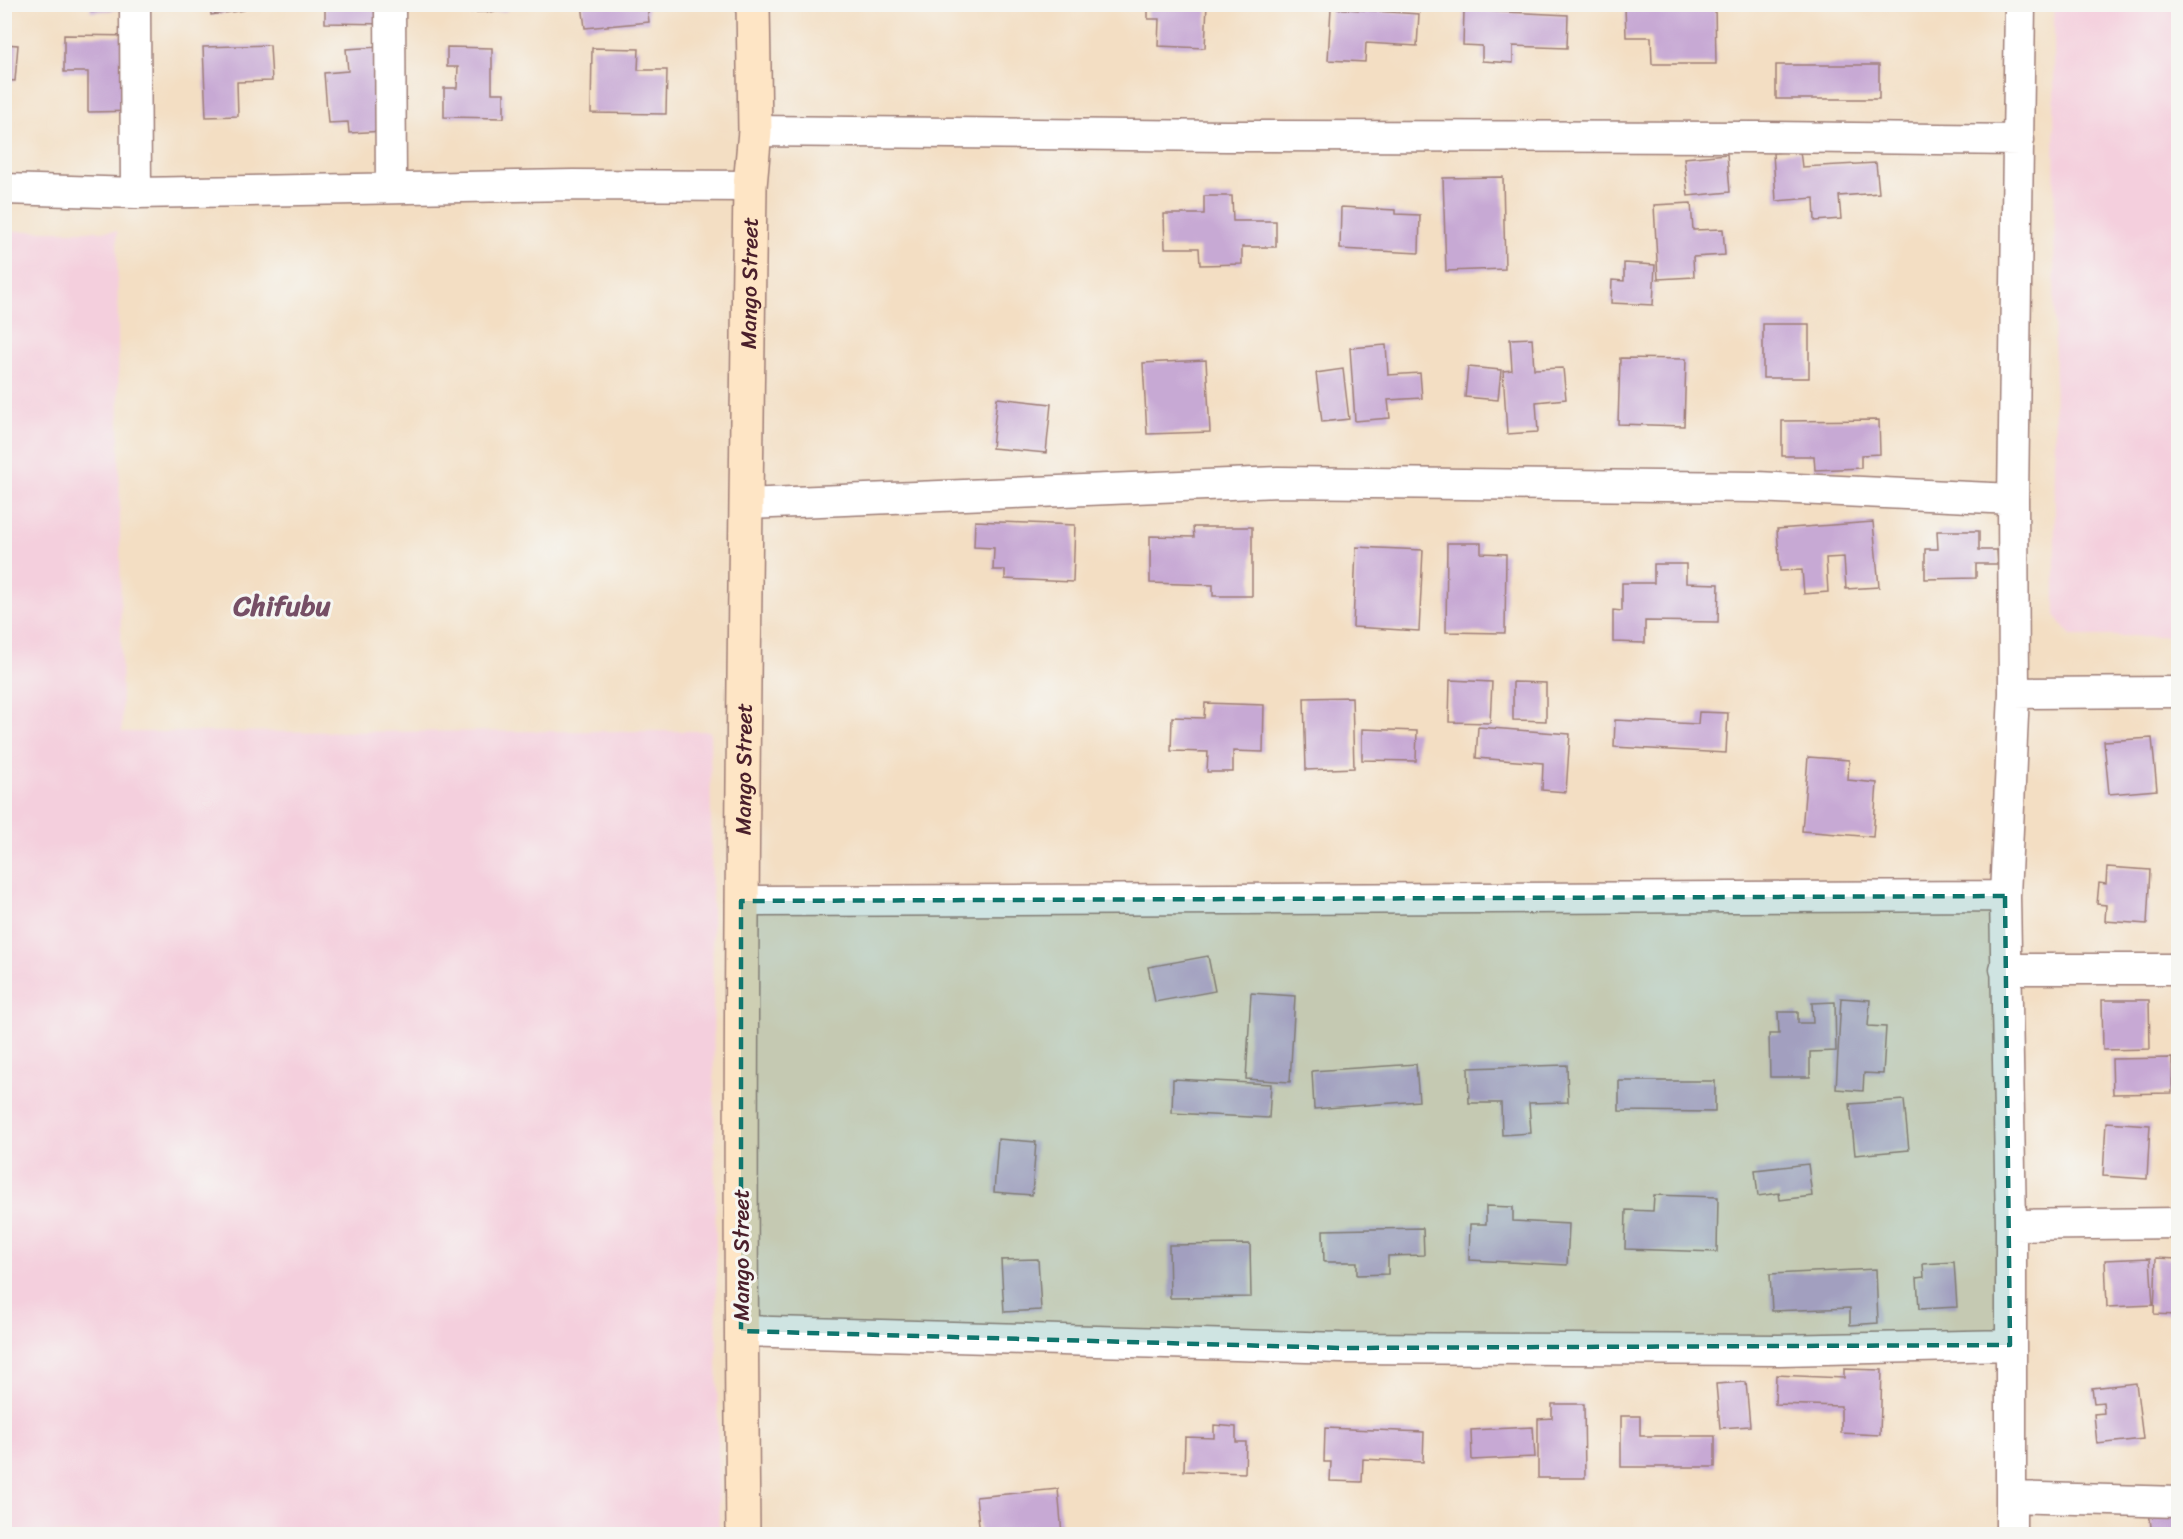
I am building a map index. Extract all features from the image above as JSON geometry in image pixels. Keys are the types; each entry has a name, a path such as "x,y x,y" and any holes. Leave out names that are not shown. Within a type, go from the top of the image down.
{"main road":[{"name":"Mango Street","path":"743,1534 741,901 750,186 755,131 753,4"}],"street":[{"path":"135,4 136,193"},
{"path":"390,4 391,188"},
{"path":"2011,1534 2011,1226 2005,896 2014,693 2013,499 2020,4"},
{"path":"755,131 1226,136 1761,136 2019,140"},
{"path":"4,189 136,193 573,185 750,186"},
{"path":"746,504 1278,482 1757,487 2013,499"},
{"path":"2014,693 2178,692"},
{"path":"741,901 2005,896"},
{"path":"2005,969 2178,969"},
{"path":"2011,1226 2178,1223"},
{"path":"741,1331 1341,1348 1779,1350 2010,1345"},
{"path":"2012,1497 2178,1502"}],"highlighted area":[{"path":"2005,896 2010,1345 1341,1348 741,1331 741,901"}],"shaded area":[{"path":"2054,5 2178,5 2178,636 2071,636 2055,615"},
{"path":"5,231 117,231 122,732 710,731 719,1534 5,1534"}],"building":[{"path":"90,4 125,4 125,9 91,12"},
{"path":"210,4 244,4 244,10 211,15"},
{"path":"325,4 390,4 390,24 325,23"},
{"path":"455,4 506,4 507,11 455,13"},
{"path":"582,4 647,4 649,22 585,28"},
{"path":"1148,4 1207,4 1205,48 1158,46 1159,19 1148,19"},
{"path":"1715,4 1716,64 1652,64 1651,37 1626,37 1625,6"},
{"path":"1331,8 1419,14 1417,46 1366,43 1365,62 1328,60"},
{"path":"1464,10 1568,15 1567,48 1513,46 1513,63 1482,61 1482,46 1463,45"},
{"path":"64,35 138,36 139,111 88,112 88,72 64,72"},
{"path":"4,44 18,45 15,81 4,80"},
{"path":"270,45 272,81 237,82 238,116 206,117 203,47"},
{"path":"379,47 385,131 349,133 348,122 328,123 324,73 348,71 346,49"},
{"path":"447,47 492,48 492,93 504,93 504,118 444,117 444,88 457,88 458,67 447,67"},
{"path":"592,48 639,49 638,70 667,70 666,114 591,113"},
{"path":"1776,65 1879,65 1879,99 1776,99"},
{"path":"1800,151 1802,167 1876,163 1879,193 1839,196 1841,219 1815,221 1814,198 1776,201 1773,153"},
{"path":"1727,154 1730,192 1688,196 1684,158"},
{"path":"1503,177 1505,269 1446,271 1443,178"},
{"path":"1204,196 1232,196 1233,221 1276,221 1276,247 1242,247 1242,264 1200,265 1199,248 1165,248 1164,214 1204,214"},
{"path":"1691,203 1693,230 1723,229 1725,255 1693,257 1694,277 1658,279 1654,205"},
{"path":"1341,207 1395,210 1395,214 1420,215 1419,253 1340,249"},
{"path":"1624,263 1655,265 1653,305 1611,303 1612,280 1624,281"},
{"path":"1763,324 1809,324 1809,378 1763,378"},
{"path":"1532,338 1534,369 1563,368 1566,399 1536,402 1538,432 1507,434 1503,371 1512,370 1510,339"},
{"path":"1386,345 1388,375 1420,373 1422,398 1388,400 1390,418 1355,421 1350,348"},
{"path":"1620,358 1686,359 1684,426 1618,424"},
{"path":"1206,360 1210,432 1147,434 1143,363"},
{"path":"1468,367 1501,370 1498,400 1465,397"},
{"path":"1343,369 1349,419 1322,422 1316,373"},
{"path":"997,398 1051,404 1046,453 992,448"},
{"path":"1879,420 1880,454 1861,455 1861,468 1815,470 1814,456 1782,456 1782,421"},
{"path":"975,521 1075,525 1073,582 1005,579 1005,570 993,570 994,548 974,547"},
{"path":"1873,522 1879,587 1846,589 1844,557 1826,558 1828,592 1804,594 1802,570 1780,571 1777,529"},
{"path":"1193,527 1252,527 1252,596 1213,596 1213,585 1150,583 1150,536 1194,537"},
{"path":"1937,531 1979,531 1979,550 1997,550 1998,564 1976,564 1976,578 1925,579 1925,549 1938,549"},
{"path":"1447,543 1481,543 1481,553 1506,554 1505,633 1446,632"},
{"path":"1356,547 1423,550 1419,631 1353,627"},
{"path":"1654,564 1686,564 1686,583 1719,584 1718,622 1645,621 1645,643 1613,642 1613,610 1622,611 1622,583 1654,583"},
{"path":"1450,680 1492,682 1490,723 1449,722"},
{"path":"1513,682 1546,683 1546,721 1513,720"},
{"path":"1352,697 1354,768 1306,770 1304,698"},
{"path":"1205,703 1264,705 1263,752 1233,751 1233,772 1207,772 1208,752 1171,751 1172,717 1204,718"},
{"path":"1699,712 1728,713 1726,753 1614,747 1615,720 1698,724"},
{"path":"1478,727 1570,734 1566,792 1542,790 1543,763 1476,758"},
{"path":"1362,729 1417,731 1416,761 1362,760"},
{"path":"2152,738 2157,790 2109,794 2104,741"},
{"path":"1808,757 1849,760 1848,780 1877,783 1873,837 1802,831"},
{"path":"2107,867 2150,870 2147,924 2105,921 2106,905 2097,904 2099,883 2106,884"},
{"path":"1208,956 1215,991 1155,1002 1148,967"},
{"path":"1251,993 1295,996 1290,1082 1246,1079"},
{"path":"1841,998 1870,1000 1868,1026 1886,1027 1883,1074 1864,1073 1863,1091 1836,1089"},
{"path":"2102,1000 2149,1000 2150,1049 2103,1050"},
{"path":"1835,1002 1836,1051 1810,1052 1810,1077 1770,1077 1769,1034 1779,1034 1778,1012 1798,1012 1798,1023 1813,1023 1812,1003"},
{"path":"2172,1058 2172,1093 2113,1094 2112,1059"},
{"path":"1416,1064 1419,1101 1314,1109 1312,1071"},
{"path":"1567,1065 1568,1102 1529,1103 1531,1133 1502,1135 1501,1103 1469,1103 1468,1068"},
{"path":"1173,1079 1271,1084 1269,1118 1172,1113"},
{"path":"1619,1081 1715,1081 1715,1112 1619,1111"},
{"path":"1904,1100 1909,1150 1855,1155 1850,1104"},
{"path":"2106,1122 2150,1125 2147,1179 2103,1176"},
{"path":"998,1139 1036,1142 1032,1195 994,1192"},
{"path":"1808,1164 1812,1196 1780,1200 1779,1193 1758,1196 1755,1170"},
{"path":"1654,1195 1718,1197 1717,1252 1625,1249 1626,1210 1653,1211"},
{"path":"1486,1206 1513,1207 1513,1221 1569,1224 1567,1265 1469,1260 1470,1224 1486,1224"},
{"path":"1423,1228 1424,1255 1388,1256 1388,1274 1357,1275 1357,1262 1324,1262 1323,1230"},
{"path":"1250,1244 1251,1297 1170,1298 1169,1245"},
{"path":"2150,1258 2153,1305 2107,1307 2105,1260"},
{"path":"2156,1258 2178,1259 2178,1315 2154,1314"},
{"path":"1038,1259 1041,1310 1004,1312 1001,1260"},
{"path":"1954,1262 1957,1307 1919,1309 1917,1278 1924,1277 1923,1264"},
{"path":"1876,1269 1878,1323 1850,1325 1850,1308 1772,1311 1770,1274"},
{"path":"1844,1369 1882,1370 1880,1435 1841,1433 1841,1406 1775,1404 1776,1375 1844,1378"},
{"path":"1746,1382 1750,1426 1720,1428 1716,1384"},
{"path":"2136,1383 2143,1439 2097,1444 2094,1414 2104,1413 2103,1402 2094,1403 2092,1388"},
{"path":"1552,1404 1584,1404 1585,1478 1538,1478 1538,1419 1552,1418"},
{"path":"1621,1416 1640,1416 1640,1436 1715,1436 1715,1467 1621,1467"},
{"path":"1214,1425 1236,1427 1236,1442 1246,1442 1245,1473 1184,1471 1185,1437 1214,1438"},
{"path":"1533,1427 1535,1457 1472,1460 1471,1430"},
{"path":"1325,1428 1424,1432 1423,1462 1363,1459 1362,1482 1330,1481 1331,1462 1324,1462"},
{"path":"1058,1489 1062,1534 980,1534 976,1497"},
{"path":"2178,1509 2178,1534 2152,1534 2149,1511"}],"district":[{"name":"Chifubu","path":"282,605"}]}
